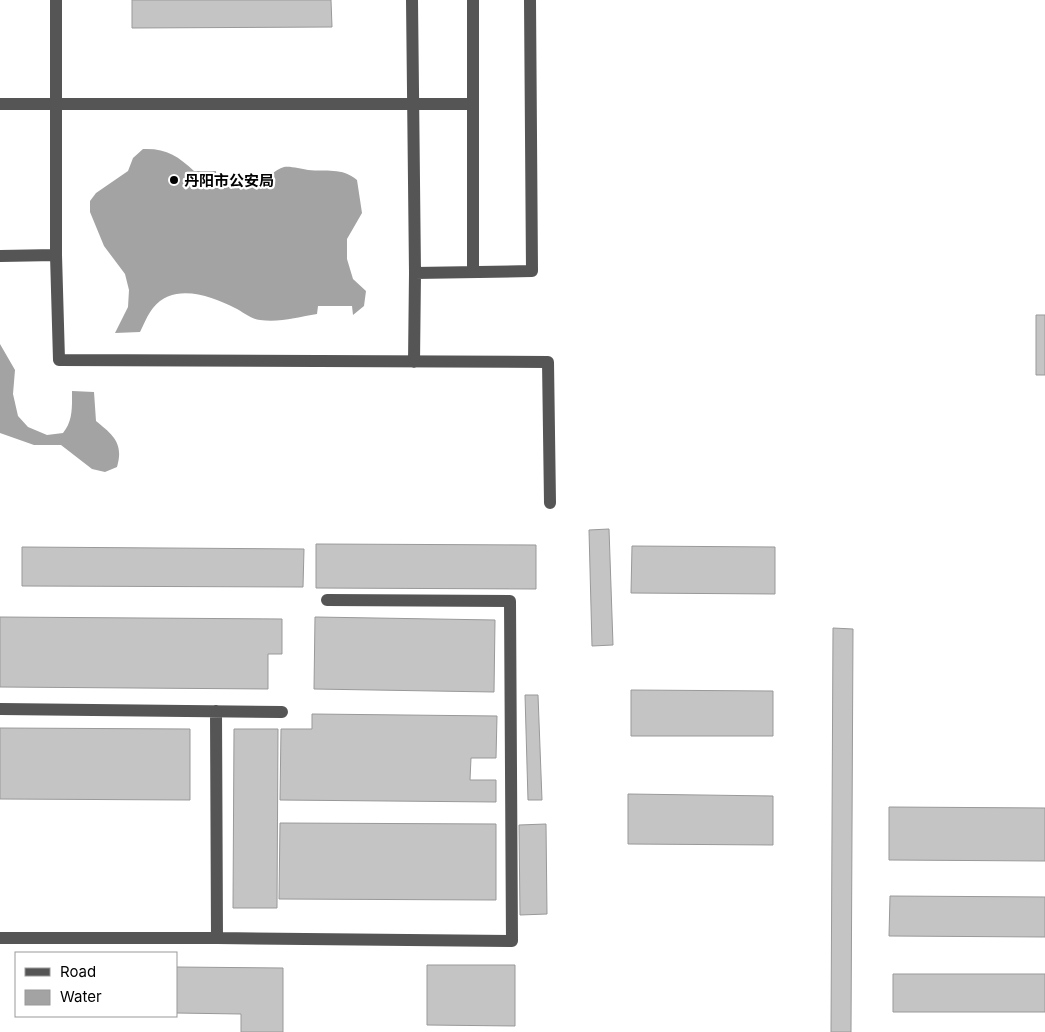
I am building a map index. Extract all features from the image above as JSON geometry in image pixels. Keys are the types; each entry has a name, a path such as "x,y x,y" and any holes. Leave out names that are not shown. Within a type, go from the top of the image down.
{"lane":[{"path":"56,0 56,255 59,360 548,362 550,503"},
{"path":"412,0 414,362"},
{"path":"473,0 473,272"},
{"path":"415,273 532,271 530,0"},
{"path":"0,104 473,104"},
{"path":"0,256 56,255"},
{"path":"0,938 512,941 510,601 327,600"},
{"path":"0,709 282,712"},
{"path":"216,711 217,938"}],"water":[{"path":"143,149 158,150 171,154 183,161 194,171 216,171 217,187 260,187 274,172 284,167 346,173 357,180 362,213 347,239 347,259 353,279 366,291 364,306 353,315 352,306 318,306 317,314 267,321 253,318 215,299 182,293 171,295 153,308 140,332 115,333 128,307 129,290 125,274 104,246 90,212 90,201 96,193 128,171 133,158"},
{"path":"0,344 15,370 13,394 18,416 28,427 47,435 63,433 69,424 72,408 72,391 94,392 96,421 112,435 118,446 119,459 117,467 105,472 92,469 61,445 34,445 0,433"}],"building":[{"path":"132,0 331,0 332,27 132,28"},
{"path":"1036,315 1045,315 1045,375 1036,375"},
{"path":"609,529 613,645 592,646 589,530"},
{"path":"316,544 536,545 536,589 316,588"},
{"path":"632,546 775,547 775,594 631,593"},
{"path":"22,547 304,549 303,587 22,586"},
{"path":"0,617 282,619 282,654 268,654 268,689 0,687"},
{"path":"315,617 495,620 494,692 314,689"},
{"path":"833,628 853,629 851,1032 831,1032"},
{"path":"631,690 773,691 773,736 631,736"},
{"path":"525,695 538,695 542,800 528,800"},
{"path":"312,714 497,716 496,758 471,758 470,780 496,780 496,802 280,800 281,729 312,729"},
{"path":"0,728 190,729 190,800 0,799"},
{"path":"234,729 278,729 277,908 233,908"},
{"path":"628,794 773,796 773,845 628,844"},
{"path":"889,807 1045,808 1045,861 889,860"},
{"path":"280,823 496,824 496,900 279,899"},
{"path":"546,824 547,914 520,915 519,825"},
{"path":"890,896 1045,897 1045,937 889,936"},
{"path":"427,965 515,965 515,1026 427,1025"},
{"path":"178,967 283,968 283,1032 241,1032 241,1014 178,1013"},
{"path":"893,974 1045,974 1045,1012 893,1012"}],"place":[{"name":"丹阳市公安局","path":"174,180"}]}
